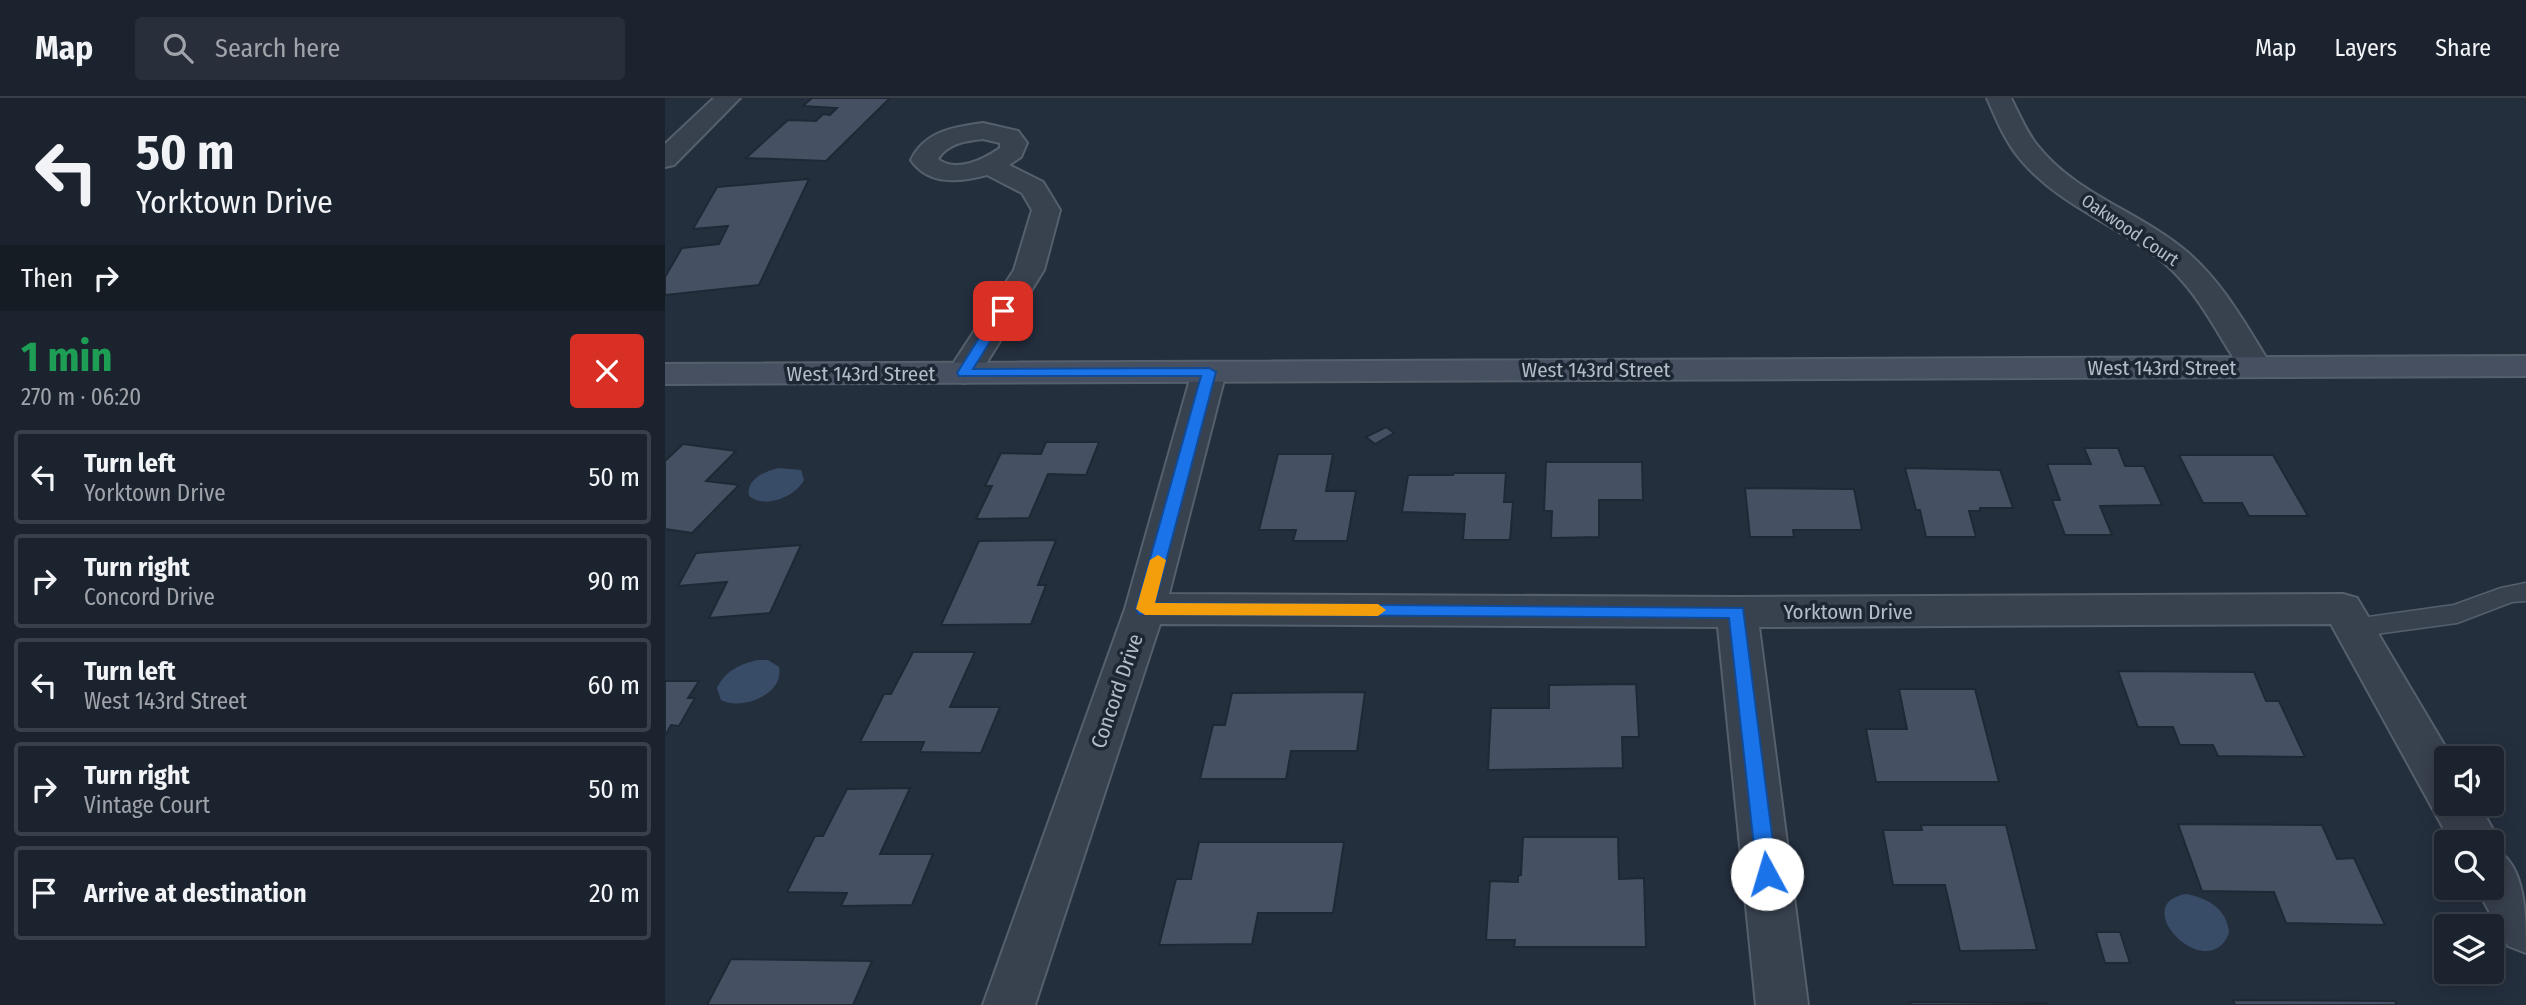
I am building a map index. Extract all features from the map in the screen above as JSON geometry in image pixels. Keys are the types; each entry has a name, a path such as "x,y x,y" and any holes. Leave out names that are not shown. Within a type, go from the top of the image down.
{"main road":[{"name":"West 143rd Street","path":"665,374 2526,366"}],"street":[{"path":"665,159 728,98"},
{"name":"Oakwood Court","path":"1999,98 2016,134 2046,170 2063,185 2175,257 2215,303 2256,367"},
{"path":"964,373 1029,270 1046,210 1033,188 990,166"},
{"name":"Concord Drive","path":"1009,1005 1145,609 1209,372"},
{"name":"Yorktown Drive","path":"1145,609 1737,612 2343,609 2434,767"},
{"path":"1737,612 1782,1005"},
{"path":"2504,891 2526,930"}],"lane":[{"path":"2354,628 2457,614 2509,594 2526,592"}],"water":[{"path":"778,468 801,470 804,480 794,492 779,499 763,501 749,496 753,481"},
{"path":"768,660 779,667 779,677 769,692 750,702 729,703 721,700 717,688 724,677 739,666"},
{"path":"2186,894 2209,902 2225,917 2229,933 2219,947 2205,951 2190,947 2177,938 2168,925 2164,912 2170,901"}],"building":[{"path":"812,98 890,98 826,161 746,158 788,120 816,121 823,114 830,115 837,108 803,106"},
{"path":"809,179 759,285 665,295 665,277 682,248 719,244 728,226 693,229 717,187"},
{"path":"1386,427 1394,433 1375,444 1366,437"},
{"path":"1046,442 1099,442 1086,475 1048,474 1029,518 976,519 992,486 985,486 1001,453 1041,454"},
{"path":"683,444 736,451 706,481 739,485 692,533 665,529 665,461"},
{"path":"2084,448 2118,448 2125,466 2144,466 2162,505 2100,506 2112,535 2065,535 2052,500 2060,500 2047,464 2091,464"},
{"path":"1278,454 1333,454 1326,491 1356,491 1347,541 1293,541 1296,530 1259,530"},
{"path":"2179,455 2273,455 2308,516 2249,516 2242,503 2203,503"},
{"path":"1546,462 1642,462 1643,500 1599,500 1599,537 1551,538 1552,511 1544,511"},
{"path":"1905,468 2000,470 2013,508 1980,508 1980,511 1969,511 1976,537 1926,537 1920,510 1916,510"},
{"path":"1506,473 1504,502 1513,502 1510,540 1463,540 1465,514 1402,512 1408,475"},
{"path":"1745,488 1854,489 1862,530 1793,530 1794,537 1750,537"},
{"path":"1056,540 1038,585 1046,585 1031,624 941,625 979,541"},
{"path":"801,545 770,613 709,618 727,582 678,586 696,553"},
{"path":"913,652 975,652 950,707 1000,707 981,753 920,752 924,742 860,742 884,694 891,694"},
{"path":"2118,671 2254,672 2266,701 2279,701 2305,757 2218,756 2213,745 2180,745 2173,727 2138,727"},
{"path":"665,681 699,681 688,698 695,698 679,726 671,725 665,736"},
{"path":"1636,684 1639,737 1622,737 1623,768 1488,770 1491,708 1549,708 1549,685"},
{"path":"1899,689 1975,689 1999,782 1876,782 1866,729 1907,729"},
{"path":"1365,692 1357,751 1291,751 1286,779 1200,779 1213,725 1225,725 1232,693"},
{"path":"910,788 880,854 933,854 912,905 841,906 847,893 787,892 815,836 823,836 847,789"},
{"path":"2178,824 2322,825 2337,859 2354,858 2385,925 2286,923 2274,892 2202,891"},
{"path":"1921,825 2006,825 2037,950 1960,951 1945,885 1893,885 1883,830 1922,830"},
{"path":"1523,837 1618,837 1619,879 1644,878 1646,947 1514,947 1515,940 1486,940 1490,881 1518,882 1518,876 1521,875"},
{"path":"1199,842 1344,842 1333,913 1258,913 1252,944 1159,945 1176,879 1191,879"},
{"path":"2096,932 2120,932 2130,963 2105,963"},
{"path":"731,959 872,961 853,1005 707,1005"},
{"path":"2233,1000 2395,1001 2397,1005 2235,1005"},
{"path":"1910,1002 2046,1003 2047,1005 1911,1005"}],"slow traffic":[{"path":"1158,560 1145,609 1378,610"}],"route":[{"path":"1003,311 964,373 1209,372 1145,609 1737,612 1767,874"}]}
